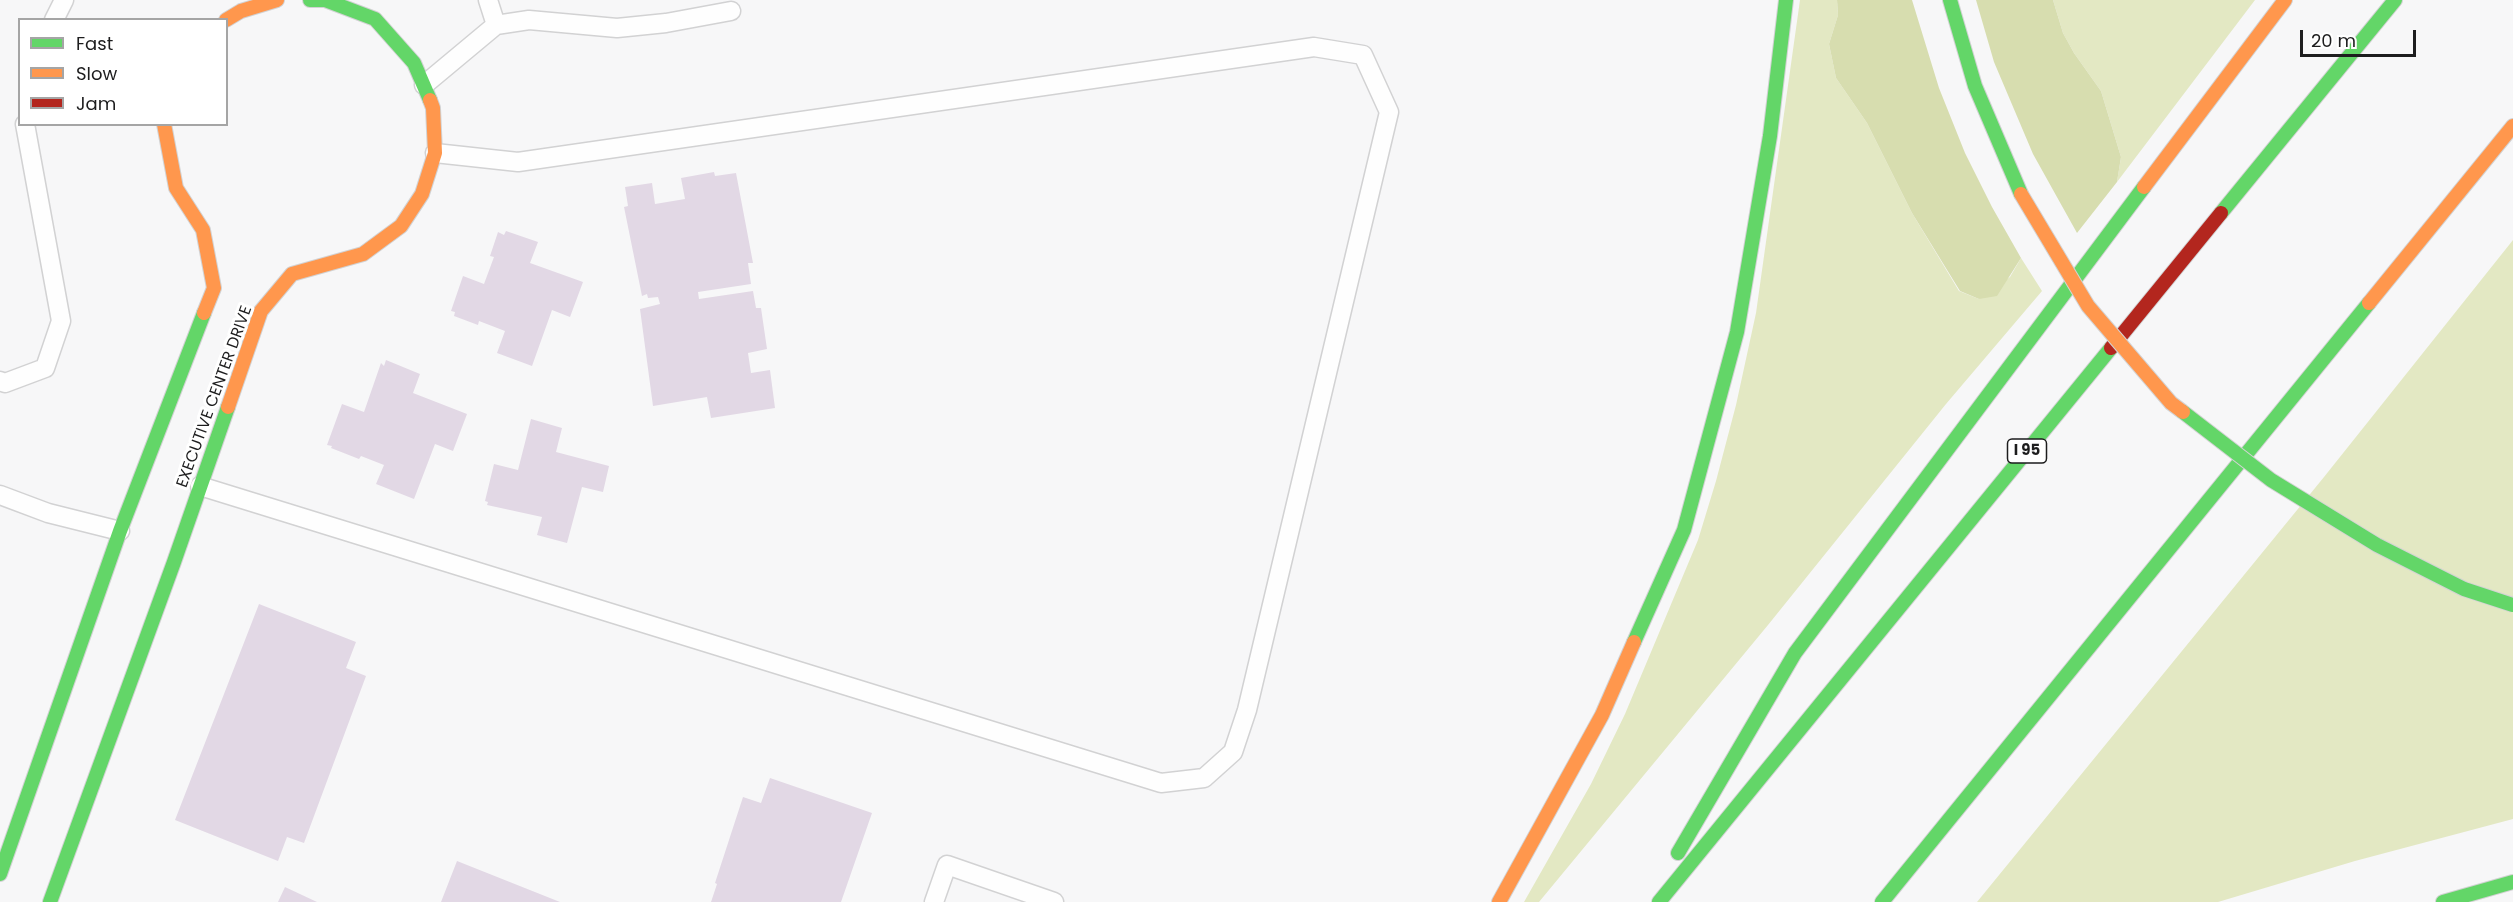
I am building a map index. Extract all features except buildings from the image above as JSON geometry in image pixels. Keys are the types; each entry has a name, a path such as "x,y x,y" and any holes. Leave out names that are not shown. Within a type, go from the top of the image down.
{"main road":[{"path":"228,19 241,10 277,0"},
{"name":"EXECUTIVE CENTER DRIVE","path":"50,902 261,311 292,274 363,254 401,226 422,194 435,153 433,108 414,63 375,19 325,0 310,0"},
{"path":"1499,902 1602,715 1684,530 1737,332 1770,136 1786,0"},
{"path":"1950,0 1975,86 2021,194 2088,306 2171,403 2271,480 2377,545 2464,589 2513,605"},
{"path":"1649,902 1795,653 2285,0"},
{"name":"I 95","path":"1659,902 2395,0"},
{"path":"0,873 120,531 214,288 203,230 176,188 164,126"},
{"path":"1882,902 2513,126"},
{"path":"2443,902 2513,882"}],"lane":[{"path":"55,18 64,0"},
{"path":"488,0 496,25"},
{"path":"424,85 496,25 529,20 618,28 731,11"},
{"path":"200,486 1161,783 1204,778 1233,752 1247,710 1389,112 1363,55 1314,47 518,162 435,153"},
{"path":"0,381 5,383 45,368 61,321 25,126"},
{"path":"0,495 48,513 120,531"},
{"path":"934,902 947,865 1054,902"}],"green space":[{"path":"1800,0 1837,0 1838,15 1829,44 1836,78 1867,123 1912,213 1959,291 1979,299 2010,277 2021,258 2042,291 1946,404 1768,625 1539,902 1524,902 1591,784 1625,714 1698,540 1736,405 1756,313"},
{"path":"1837,0 1912,0 1939,88 1965,153 2021,258 1997,296 1979,299 1960,291 1912,213 1867,123 1836,78 1829,44 1838,15"},
{"path":"1976,0 2053,0 2063,33 2101,91 2121,157 2117,182 2077,233 2033,154 1994,62"},
{"path":"2053,0 2255,0 2117,182 2121,157 2101,91 2063,33"},
{"path":"2513,240 2513,819 2355,861 2218,902 1977,902 2324,477"}],"traffic: fast":[{"path":"310,0 325,0 375,19 414,63 430,100"},
{"path":"1634,642 1684,530 1737,332 1770,136 1786,0"},
{"path":"1950,0 1975,86 2021,194"},
{"path":"2221,213 2395,0"},
{"path":"1678,853 1795,653 2144,187"},
{"path":"1882,902 2369,303"},
{"path":"0,874 120,531 204,313"},
{"path":"1659,902 2111,348"},
{"path":"50,902 228,407"},
{"path":"2183,412 2271,480 2377,545 2464,589 2513,605"},
{"path":"2443,902 2513,882"}],"traffic: slow":[{"path":"228,19 241,11 277,0"},
{"path":"2144,187 2285,0"},
{"path":"228,407 261,311 292,274 363,254 401,226 422,194 435,153 433,108 430,100"},
{"path":"164,126 176,188 203,230 214,288 204,313"},
{"path":"2369,303 2513,126"},
{"path":"2021,194 2088,306 2171,403 2183,412"},
{"path":"1499,902 1602,715 1634,642"}],"traffic: jam":[{"path":"2111,348 2221,213"}]}
